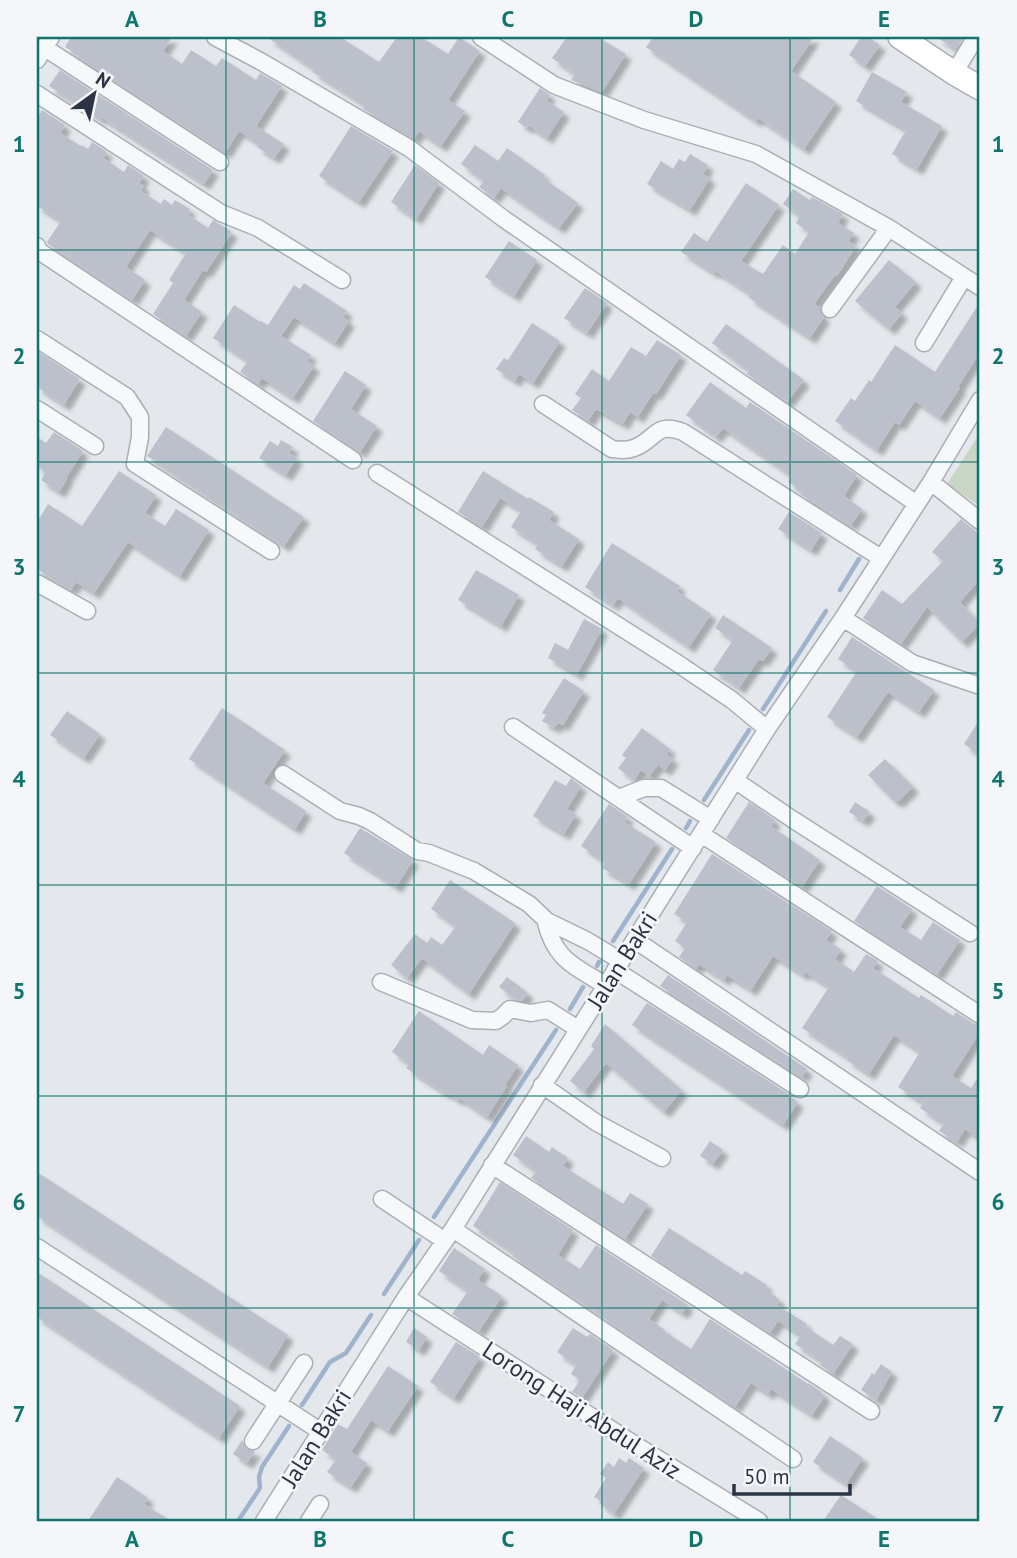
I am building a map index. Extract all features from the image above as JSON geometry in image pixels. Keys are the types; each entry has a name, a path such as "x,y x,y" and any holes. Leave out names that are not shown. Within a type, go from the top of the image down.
{"street":[{"path":"215,37 409,148 504,219 917,504"},
{"path":"481,37 554,85 644,120 756,154 889,228 980,288"},
{"path":"900,37 980,88"},
{"path":"954,73 976,37"},
{"path":"44,48 220,162"},
{"path":"37,94 221,213 258,229 342,280"},
{"path":"830,310 889,228"},
{"path":"37,249 353,460"},
{"path":"923,343 964,277"},
{"path":"37,339 127,397 141,417 135,464 271,551"},
{"name":"Jalan Bakri","path":"264,1521 406,1297 449,1235 767,729 917,504 980,400"},
{"path":"543,404 612,449 625,451 636,448 660,429 673,428 683,432 881,558"},
{"path":"37,409 95,446"},
{"path":"377,473 674,661 732,700 767,729"},
{"path":"931,482 980,521"},
{"path":"37,583 87,611"},
{"path":"843,618 912,663 980,685"},
{"path":"513,727 619,798 697,841 980,1015"},
{"path":"283,774 340,811 370,821 417,851 474,871 528,904 545,919 588,941 618,966 800,1089"},
{"path":"736,781 970,933"},
{"path":"619,798 644,788 661,788 711,819"},
{"path":"545,919 548,934 556,950 566,961 605,985"},
{"path":"635,940 980,1172"},
{"path":"381,982 472,1020 496,1021 510,1009 531,1013 548,1010 578,1029"},
{"path":"542,1086 597,1123 662,1158"},
{"path":"492,1165 871,1411"},
{"path":"382,1199 449,1235 793,1459"},
{"path":"37,1247 320,1431"},
{"name":"Lorong Haji Abdul Aziz","path":"406,1297 759,1521"},
{"path":"253,1441 304,1363"},
{"path":"309,1521 320,1504"}],"green space":[{"path":"980,433 980,506 947,484"}],"building":[{"path":"71,37 172,37 163,51 182,64 191,50 216,66 222,58 256,80 260,73 282,86 256,126 284,144 274,158 239,131 225,153 71,52 65,47"},
{"path":"267,37 340,37 379,62 397,37 421,37 448,54 459,37 480,51 448,100 465,111 441,146 419,131 414,139 363,109 365,105 313,72 314,69"},
{"path":"567,37 598,37 626,54 602,92 571,80 575,74 552,58"},
{"path":"653,37 814,37 791,71 836,102 804,149 758,118 756,121 646,47"},
{"path":"861,37 868,37 880,45 865,66 849,55"},
{"path":"936,37 964,37 956,49"},
{"path":"60,70 213,170 204,184 49,86"},
{"path":"872,72 907,92 901,102 942,126 917,169 892,154 906,130 856,101"},
{"path":"540,88 550,95 546,100 564,112 547,138 528,125 527,128 518,122"},
{"path":"42,110 65,125 60,133 88,149 92,142 107,152 103,158 124,172 128,165 144,176 139,183 144,186 141,191 161,204 164,199 172,205 175,200 190,209 187,214 208,228 213,220 232,232 184,300 202,312 186,336 153,314 173,283 169,280 186,253 150,230 126,267 145,280 132,300 48,244 61,221 37,206 37,119"},
{"path":"351,126 393,151 359,202 319,176"},
{"path":"475,145 498,161 507,148 578,203 559,228 501,188 494,198 479,187 484,181 461,164"},
{"path":"690,154 708,165 703,174 710,178 690,210 647,184 661,161 673,169 679,159 685,162"},
{"path":"415,165 439,183 416,219 391,202"},
{"path":"746,183 779,205 741,261 763,274 783,245 795,254 809,232 796,223 800,216 783,204 793,189 810,200 812,197 843,214 838,223 854,233 848,241 856,246 837,276 835,275 814,304 820,308 824,317 810,338 748,297 751,294 681,252 694,233 707,242"},
{"path":"509,241 537,260 514,296 485,277"},
{"path":"889,260 916,282 895,307 902,313 889,329 855,301"},
{"path":"304,283 347,311 343,317 349,321 335,343 294,317 281,336 311,355 307,361 314,366 293,398 262,378 258,384 240,372 247,362 245,359 213,338 234,305 268,325 294,285 300,289"},
{"path":"585,288 607,303 587,333 564,318"},
{"path":"980,302 980,352 940,418 915,401 899,425 895,422 877,450 835,421 851,398 855,401 869,380 871,382 895,345 935,372"},
{"path":"532,323 560,341 533,383 519,374 515,381 496,369 504,358 508,360"},
{"path":"726,324 804,380 787,402 747,374 749,371 712,343"},
{"path":"657,340 681,355 638,417 630,412 623,424 596,409 588,421 572,410 581,398 575,394 592,369 609,381 631,347 646,356"},
{"path":"37,351 80,379 64,405 37,387"},
{"path":"345,371 366,385 351,409 377,426 360,452 313,421"},
{"path":"710,382 746,408 750,402 857,475 844,496 862,509 851,525 800,494 802,491 788,482 792,476 723,428 716,437 686,415"},
{"path":"166,427 304,517 284,546 147,456"},
{"path":"54,432 83,451 59,492 41,480 46,472 37,467 37,437 46,443"},
{"path":"281,440 293,447 289,453 297,458 286,475 259,458 270,441 278,446"},
{"path":"119,471 156,495 145,513 165,526 176,509 209,530 180,576 128,542 94,593 76,582 71,590 37,569 37,522 48,504 82,526"},
{"path":"483,471 554,512 549,520 579,539 562,566 535,549 538,544 511,527 521,511 500,498 482,527 458,512"},
{"path":"789,512 822,533 811,550 778,529"},
{"path":"961,519 980,535 980,579 960,602 980,623 962,642 927,607 901,644 864,619 882,590 902,604 943,561 932,552"},
{"path":"612,543 680,586 677,591 711,614 689,647 618,598 613,605 585,587"},
{"path":"476,570 519,595 501,626 458,600"},
{"path":"723,615 772,648 763,661 759,659 739,688 713,670 733,640 715,628"},
{"path":"584,619 602,629 577,674 548,658 555,643 568,650"},
{"path":"852,637 934,690 919,712 888,692 857,737 827,717 857,671 838,659"},
{"path":"564,678 584,691 563,725 558,723 554,728 542,721 546,715 542,713"},
{"path":"222,708 285,750 263,783 306,811 295,829 189,759"},
{"path":"67,711 100,734 84,758 50,735"},
{"path":"980,719 980,755 964,744"},
{"path":"642,728 670,749 666,754 673,759 665,770 658,765 649,776 641,770 634,780 618,768 626,758 622,755"},
{"path":"885,759 913,787 899,801 894,801 868,775"},
{"path":"571,778 581,786 567,809 576,814 564,834 533,816 555,780 566,786"},
{"path":"749,802 775,820 771,826 820,860 802,887 726,838"},
{"path":"855,802 870,812 863,821 849,812"},
{"path":"609,804 628,817 624,822 656,842 629,884 602,868 605,862 581,846"},
{"path":"360,828 413,860 396,887 344,853"},
{"path":"712,854 832,931 826,940 841,949 835,959 854,972 866,954 878,961 873,968 919,998 921,995 953,1016 956,1012 980,1025 980,1032 952,1076 971,1088 980,1074 980,1128 975,1136 965,1129 957,1142 939,1131 944,1124 920,1108 923,1103 898,1087 920,1052 894,1035 869,1074 802,1028 829,987 805,972 803,975 773,956 751,990 727,975 724,980 699,964 696,969 679,957 685,948 675,941 687,922 674,914"},
{"path":"450,880 515,923 469,994 422,958 407,978 391,965 415,934 427,943 431,937 442,945 456,926 431,909"},
{"path":"877,886 912,909 900,927 921,940 933,922 960,940 937,975 854,921"},
{"path":"668,975 807,1069 802,1077 660,986"},
{"path":"507,977 528,993 522,1001 499,987"},
{"path":"647,1003 798,1102 783,1125 632,1025"},
{"path":"419,1011 483,1055 489,1045 518,1065 487,1117 406,1068 409,1064 392,1052"},
{"path":"605,1024 682,1090 664,1112 606,1063 584,1092 570,1081 594,1049 591,1046"},
{"path":"526,1136 549,1152 552,1147 568,1158 563,1166 623,1204 630,1193 648,1204 625,1239 531,1178 536,1171 513,1155"},
{"path":"710,1141 723,1150 713,1164 700,1156"},
{"path":"37,1172 288,1335 268,1367 37,1216"},
{"path":"500,1182 573,1230 558,1255 580,1269 596,1245 688,1305 682,1313 662,1300 649,1319 691,1349 710,1319 822,1392 825,1396 812,1415 771,1389 768,1394 751,1383 735,1407 512,1256 514,1253 473,1226"},
{"path":"669,1228 742,1275 745,1271 767,1285 765,1289 780,1300 777,1305 807,1324 800,1335 778,1321 770,1333 651,1256"},
{"path":"454,1248 485,1269 478,1280 502,1296 479,1331 452,1314 468,1291 439,1271"},
{"path":"37,1272 240,1406 219,1438 37,1317"},
{"path":"806,1327 833,1345 840,1336 853,1344 833,1374 820,1365 823,1362 795,1344"},
{"path":"414,1328 427,1337 419,1350 406,1342"},
{"path":"573,1328 587,1337 590,1334 613,1350 582,1398 572,1392 580,1380 571,1374 576,1365 557,1352"},
{"path":"456,1342 480,1357 454,1398 430,1382"},
{"path":"881,1364 892,1372 876,1400 861,1390"},
{"path":"388,1366 418,1386 388,1431 371,1420 351,1452 367,1463 351,1487 327,1472 336,1459 322,1450 338,1424 347,1429"},
{"path":"830,1436 863,1458 846,1484 813,1462"},
{"path":"242,1440 247,1449 255,1451 247,1463 233,1454"},
{"path":"619,1458 626,1463 629,1458 644,1468 614,1514 594,1497 606,1478 600,1474 608,1462 614,1467"},
{"path":"117,1477 148,1498 144,1504 171,1521 88,1521"},
{"path":"841,1495 881,1521 823,1521"}],"waterway":[{"path":"840,590 859,559"},
{"path":"763,709 826,611"},
{"path":"704,800 749,730"},
{"path":"686,828 690,821"},
{"path":"613,941 672,849"},
{"path":"597,966 599,962"},
{"path":"570,1009 583,987"},
{"path":"434,1217 556,1030"},
{"path":"384,1294 419,1240"},
{"path":"302,1405 330,1362 346,1353 371,1315"},
{"path":"238,1521 260,1488 262,1467 289,1426"}]}
